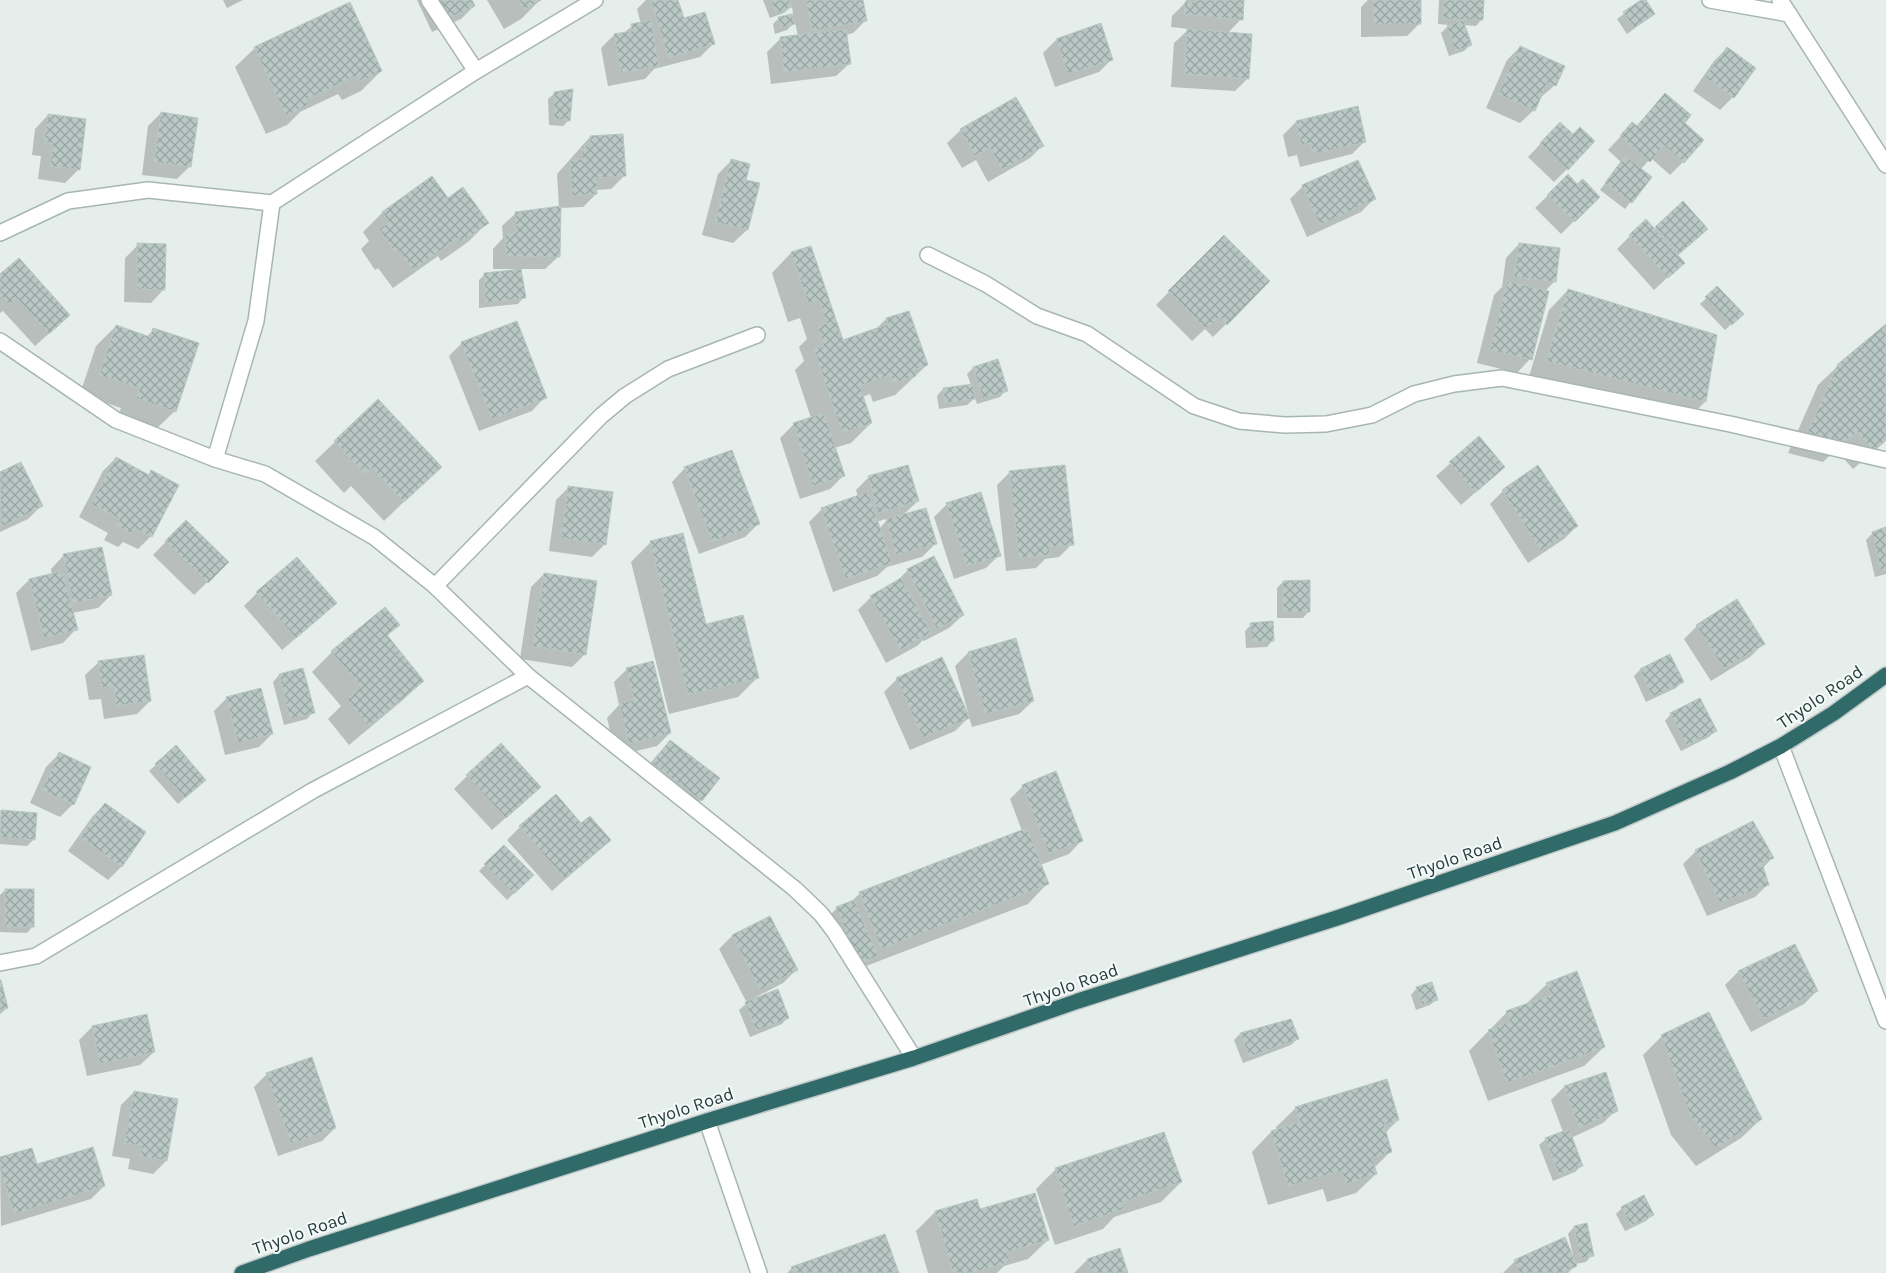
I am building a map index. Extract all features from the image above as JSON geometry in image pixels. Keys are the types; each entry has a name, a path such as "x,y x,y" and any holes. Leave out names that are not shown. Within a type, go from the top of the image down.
{"highway":[{"name":"Thyolo Road","path":"242,1273 259,1270 309,1249 707,1121 914,1058 1078,1001 1337,918 1615,823 1730,772 1781,746 1834,713 1886,675"}],"street":[{"path":"429,0 476,71"},
{"path":"0,233 68,201 148,190 272,203 476,71 595,0"},
{"path":"1710,0 1790,14"},
{"path":"1780,0 1886,165"},
{"path":"215,459 256,321 272,203"},
{"path":"928,255 986,284 1037,316 1087,334 1194,406 1239,421 1285,425 1326,424 1372,415 1414,394 1454,384 1502,378 1730,424 1886,460"},
{"path":"434,586 601,416 625,396 668,369 757,335"},
{"path":"0,341 116,420 215,459 265,474 366,532 434,586 528,676 795,889 821,914 834,931 914,1058"},
{"path":"0,963 36,956 312,791 528,676"},
{"path":"1781,746 1886,1021"},
{"path":"707,1121 760,1273"}],"building":[{"path":"436,0 472,0 475,6 445,20"},
{"path":"518,0 541,0 524,10"},
{"path":"651,0 678,0 684,18 705,12 715,44 668,58"},
{"path":"771,0 789,0 792,7 776,13"},
{"path":"806,0 863,0 867,21 812,31"},
{"path":"1197,0 1244,0 1243,20 1184,14 1185,2 1197,2"},
{"path":"1373,0 1421,0 1421,24 1374,24"},
{"path":"1444,0 1484,0 1483,20 1443,19"},
{"path":"1641,0 1646,0 1655,14 1634,28 1623,12"},
{"path":"350,2 382,71 361,82 358,75 306,100 308,105 286,116 254,47"},
{"path":"792,14 795,24 781,28 778,17"},
{"path":"651,20 659,66 621,73 614,34 632,31 631,24"},
{"path":"1463,20 1472,45 1455,51 1447,26"},
{"path":"1101,23 1113,60 1068,74 1056,39"},
{"path":"846,29 851,64 784,72 780,37"},
{"path":"1187,29 1252,34 1249,79 1184,74"},
{"path":"1520,46 1565,66 1556,86 1547,83 1535,111 1498,94"},
{"path":"1727,47 1756,68 1734,98 1705,77"},
{"path":"573,89 570,121 554,119 554,92"},
{"path":"1665,93 1691,115 1685,123 1704,140 1684,163 1664,145 1650,162 1620,136 1632,122 1637,126"},
{"path":"1016,97 1044,146 1002,170 990,148 975,156 960,129"},
{"path":"1358,106 1366,142 1313,154 1310,143 1301,145 1296,121"},
{"path":"161,112 198,118 191,167 154,162"},
{"path":"48,114 86,119 80,170 50,166 53,143 44,143"},
{"path":"1560,122 1573,134 1580,127 1595,141 1568,170 1540,143"},
{"path":"623,134 626,176 596,178 597,194 572,196 570,160 582,159 582,146 590,146 590,136"},
{"path":"1625,156 1652,177 1632,203 1605,183"},
{"path":"731,159 750,164 746,180 760,183 748,230 715,222"},
{"path":"1358,160 1376,199 1320,225 1302,185"},
{"path":"1568,174 1577,184 1583,179 1600,197 1575,222 1547,195"},
{"path":"432,176 448,198 463,187 489,223 461,242 458,238 413,270 398,250 395,252 379,229 389,222 382,212"},
{"path":"1683,201 1708,229 1679,254 1655,227"},
{"path":"561,206 560,257 506,256 505,234 516,233 515,212"},
{"path":"1646,219 1685,263 1668,278 1629,235"},
{"path":"1224,235 1270,281 1227,325 1219,317 1206,329 1168,291"},
{"path":"137,243 166,244 165,290 137,289"},
{"path":"1519,243 1560,248 1556,282 1514,277"},
{"path":"811,246 843,340 888,324 886,318 909,311 928,365 914,370 916,376 893,383 890,375 860,386 872,423 842,433 814,349 824,346 818,327 827,323 819,300 808,303 791,252"},
{"path":"19,258 70,315 49,334 17,298 9,305 0,295 0,274"},
{"path":"521,269 526,298 485,303 484,273"},
{"path":"1507,281 1549,291 1532,360 1490,350"},
{"path":"1717,286 1744,314 1732,325 1705,297"},
{"path":"1568,289 1717,335 1706,402 1546,361"},
{"path":"517,321 547,398 492,419 461,342"},
{"path":"1886,324 1886,440 1873,450 1857,432 1844,443 1807,434 1838,364"},
{"path":"116,325 150,337 153,328 199,343 176,412 136,398 140,388 99,375"},
{"path":"998,359 1008,391 983,399 973,367"},
{"path":"973,384 975,399 945,403 943,388"},
{"path":"378,399 442,467 404,502 371,467 365,474 334,441"},
{"path":"824,413 845,476 813,486 793,423"},
{"path":"1479,436 1505,467 1475,493 1449,462"},
{"path":"732,450 760,524 712,542 684,467"},
{"path":"116,457 149,475 151,470 179,485 152,537 135,528 132,534 116,526 120,519 91,504"},
{"path":"21,462 43,506 1,527 0,472"},
{"path":"908,465 919,501 878,513 868,476"},
{"path":"1065,465 1074,545 1049,547 1050,555 1019,558 1009,471"},
{"path":"1538,465 1578,526 1541,551 1502,490"},
{"path":"568,486 613,492 606,545 561,538"},
{"path":"868,492 892,563 846,579 821,508"},
{"path":"981,492 1001,556 967,566 946,503"},
{"path":"926,508 937,544 896,555 886,519"},
{"path":"186,520 229,562 208,583 165,541"},
{"path":"1886,527 1886,570 1881,571 1872,532"},
{"path":"683,533 706,624 743,615 759,678 688,695 650,541"},
{"path":"102,547 112,595 73,603 63,554"},
{"path":"934,556 964,615 937,629 907,569"},
{"path":"297,557 337,603 296,638 256,592"},
{"path":"62,571 78,630 44,638 29,579"},
{"path":"544,573 597,581 586,655 533,646"},
{"path":"901,578 931,633 900,650 870,596"},
{"path":"1310,580 1310,612 1283,612 1283,581"},
{"path":"1737,599 1765,644 1724,669 1696,625"},
{"path":"385,607 400,625 387,635 424,681 369,726 347,699 361,687 331,651"},
{"path":"1273,621 1274,641 1252,642 1250,623"},
{"path":"1016,638 1034,701 985,714 968,652"},
{"path":"1670,654 1684,682 1652,697 1640,669"},
{"path":"144,655 151,701 116,706 114,686 102,688 98,661"},
{"path":"942,657 970,718 923,738 896,678"},
{"path":"653,661 671,733 629,744 619,703 634,700 626,668"},
{"path":"303,668 315,713 290,719 279,674"},
{"path":"261,688 273,734 238,743 226,697"},
{"path":"1700,698 1717,731 1687,746 1670,713"},
{"path":"670,740 720,778 702,801 652,763"},
{"path":"501,743 541,787 506,818 466,775"},
{"path":"176,745 206,780 185,798 155,764"},
{"path":"59,752 91,767 74,805 42,790"},
{"path":"1056,771 1083,841 1049,854 1022,785"},
{"path":"556,794 581,823 590,816 611,840 565,879 519,826"},
{"path":"105,803 146,832 122,867 80,837"},
{"path":"1,810 37,813 35,840 0,837"},
{"path":"1753,821 1774,858 1762,863 1769,885 1720,903 1695,850"},
{"path":"1027,828 1049,884 881,949 859,892"},
{"path":"504,845 534,875 514,894 484,864"},
{"path":"5,889 34,889 34,927 5,927"},
{"path":"854,900 878,956 859,964 836,907"},
{"path":"770,916 798,970 760,990 732,935"},
{"path":"1795,944 1818,991 1764,1019 1738,971"},
{"path":"1577,971 1605,1047 1507,1083 1488,1030 1510,1022 1506,1011 1551,995 1546,983"},
{"path":"0,980 8,1008 0,1010"},
{"path":"1432,982 1438,1000 1422,1005 1416,987"},
{"path":"778,989 789,1018 756,1031 745,1002"},
{"path":"1709,1012 1762,1119 1716,1148 1690,1115 1661,1035"},
{"path":"147,1014 155,1052 100,1064 92,1026"},
{"path":"1291,1019 1299,1039 1249,1057 1240,1033"},
{"path":"312,1057 336,1128 291,1144 266,1073"},
{"path":"1606,1072 1618,1111 1579,1128 1564,1086"},
{"path":"1387,1079 1399,1120 1384,1125 1392,1152 1372,1158 1377,1174 1346,1184 1342,1171 1288,1186 1271,1131 1300,1122 1295,1107"},
{"path":"134,1091 178,1099 167,1161 140,1156 142,1146 124,1143"},
{"path":"1569,1129 1583,1166 1559,1175 1545,1138"},
{"path":"1164,1132 1182,1182 1121,1203 1124,1209 1074,1226 1055,1168"},
{"path":"93,1147 105,1186 14,1214 0,1168 0,1157 32,1148 37,1164"},
{"path":"1035,1193 1049,1240 1007,1252 1010,1262 971,1273 953,1273 935,1211 977,1199 980,1209"},
{"path":"1644,1195 1654,1215 1631,1226 1621,1207"},
{"path":"1587,1223 1594,1256 1580,1259 1574,1226"},
{"path":"885,1234 899,1273 793,1273 791,1267"},
{"path":"1565,1237 1577,1266 1561,1273 1520,1273 1514,1260"},
{"path":"1120,1248 1128,1273 1092,1273 1087,1259"}]}
